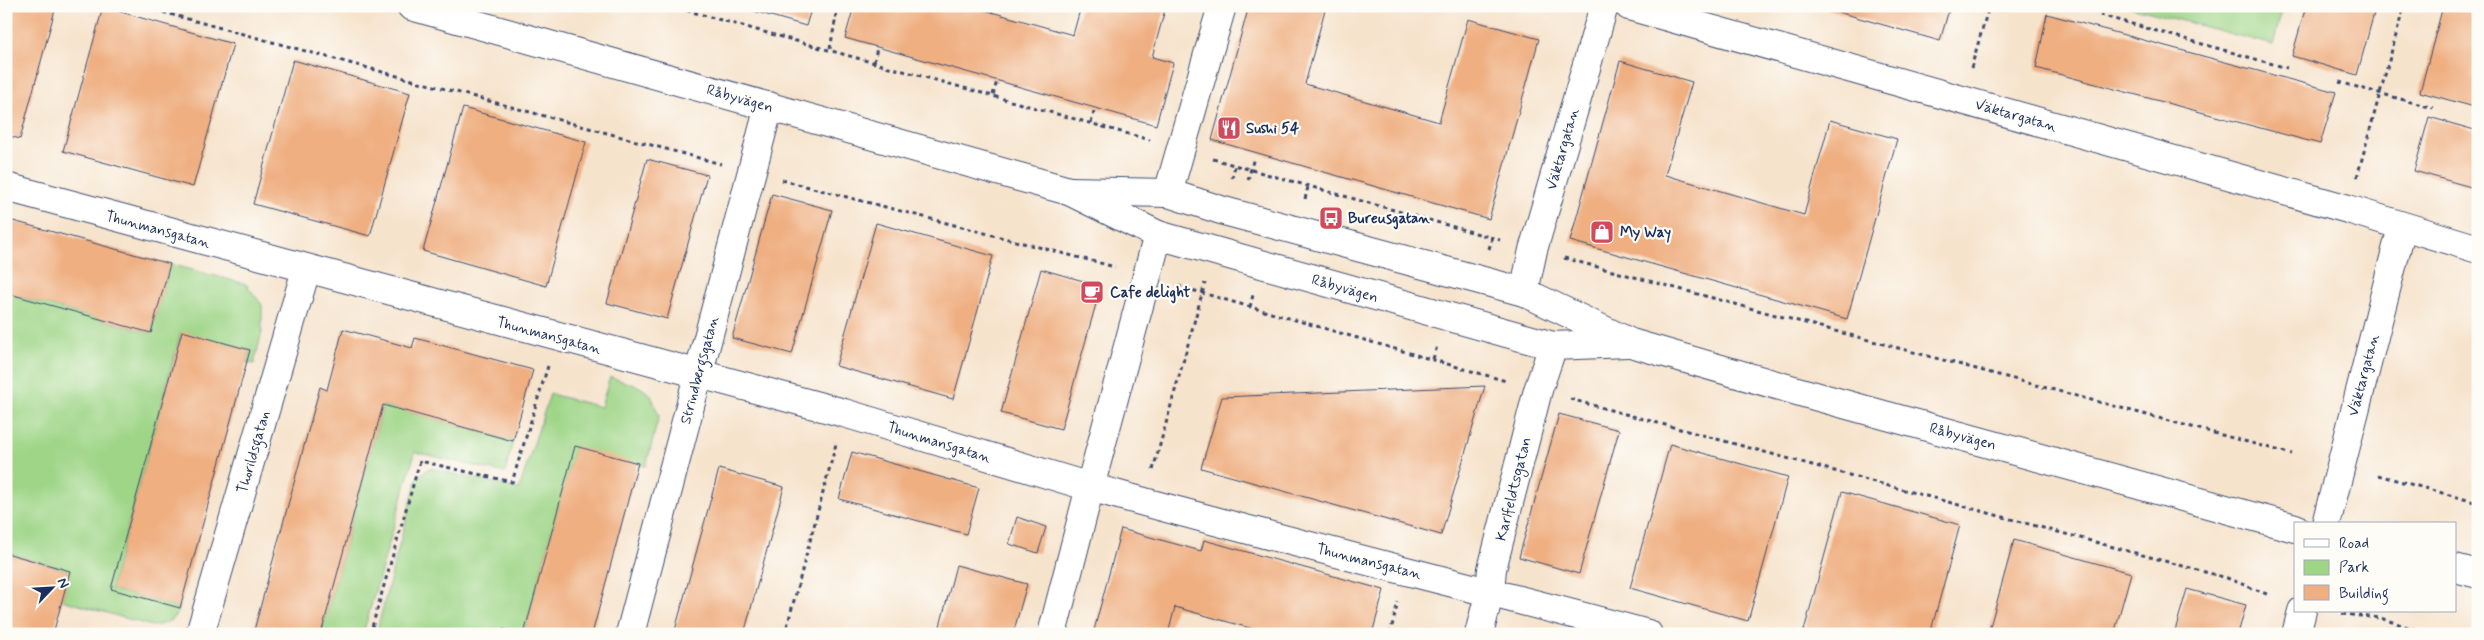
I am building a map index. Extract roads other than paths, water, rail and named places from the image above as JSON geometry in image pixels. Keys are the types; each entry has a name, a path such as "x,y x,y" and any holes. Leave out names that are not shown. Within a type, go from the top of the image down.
{"street":[{"name":"Råbyvägen","path":"411,6 1069,191 1158,235 1553,346 1631,343"},
{"path":"1168,193 1222,6"},
{"name":"Väktargatan","path":"1524,292 1533,250 1604,6"},
{"name":"Väktargatan","path":"1629,6 2348,209 2478,249"},
{"name":"Strindbergsgatan","path":"630,634 769,106"},
{"name":"Thunmansgatan","path":"6,187 306,270 844,413 1276,539 1490,591 1648,634"},
{"name":"Råbyvägen","path":"1069,191 1168,193 1224,211 1524,292 1631,343 1804,393 2294,528"},
{"name":"Väktargatan","path":"2327,522 2402,227"},
{"path":"1052,634 1158,235"},
{"name":"Thorildsgatan","path":"200,634 306,270"},
{"name":"Karlfeldtsgatan","path":"1479,634 1490,591 1492,569 1538,390 1553,346"},
{"path":"2456,568 2478,574"},
{"path":"2296,634 2302,612"}],"place":[{"name":"Sushi 54","path":"1229,128"},
{"name":"Bureusgatan","path":"1331,218"},
{"name":"My Way","path":"1602,232"},
{"name":"Cafe delight","path":"1092,292"}]}
